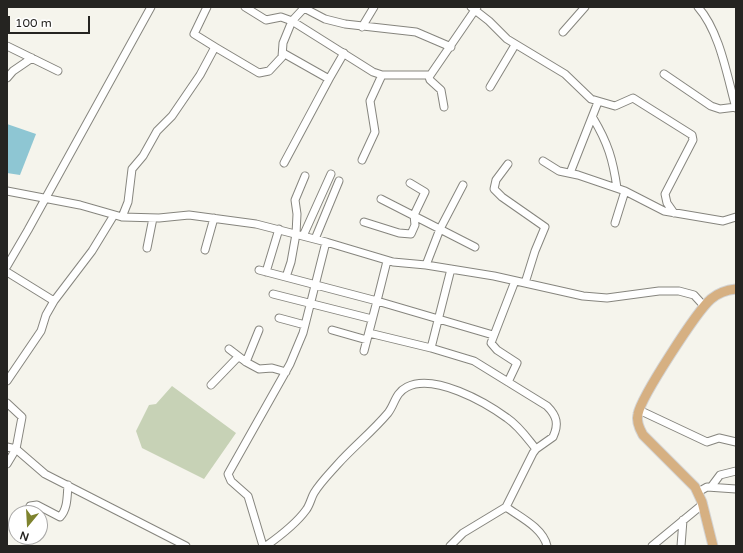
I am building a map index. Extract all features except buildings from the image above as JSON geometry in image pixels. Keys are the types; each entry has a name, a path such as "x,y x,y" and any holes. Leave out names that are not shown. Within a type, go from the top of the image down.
{"main road":[{"path":"713,546 703,504 698,492 690,482 642,435 638,421 639,410 649,391 704,306 714,296 724,291 736,289"}],"street":[{"path":"7,266 151,7"},
{"path":"207,7 194,34 258,73 269,71 277,64 283,53 283,43 292,20 304,8 325,19 362,27 416,32 451,47"},
{"path":"245,7 266,20 281,17 292,20 373,72 382,75 430,75"},
{"path":"362,27 374,7"},
{"path":"563,32 585,7"},
{"path":"664,74 711,106 720,109 736,108 733,83 720,48 698,7"},
{"path":"444,107 441,90 430,80 430,75 451,47 474,8 515,45 565,74 591,99 615,106 633,98 693,137 665,194 667,202 674,213"},
{"path":"490,87 515,45"},
{"path":"7,46 58,71"},
{"path":"122,217 128,202 132,169 143,156 157,131 172,116 200,75 214,47"},
{"path":"283,53 329,79"},
{"path":"284,163 344,53"},
{"path":"7,78 13,71 32,58"},
{"path":"362,160 375,132 370,101 382,75"},
{"path":"570,173 593,118 598,102"},
{"path":"593,118 604,137 611,154 617,188"},
{"path":"543,161 559,171 617,188 658,209 723,221 736,217"},
{"path":"508,164 496,180 494,189 502,197 542,223 545,227 535,251 525,283"},
{"path":"286,277 299,235 331,174"},
{"path":"299,235 296,200 305,176"},
{"path":"315,239 339,181"},
{"path":"364,222 409,235 411,234 415,225 414,215 425,192 410,183"},
{"path":"426,265 440,229 464,185"},
{"path":"7,191 80,205 114,216 153,218 189,215 256,224 326,242 387,261 451,269 596,298 674,290 694,296 704,306"},
{"path":"614,223 624,191"},
{"path":"381,199 475,247"},
{"path":"7,381 41,331 46,315 54,301 92,250 114,216"},
{"path":"147,248 153,218"},
{"path":"205,250 214,218"},
{"path":"266,272 279,230"},
{"path":"263,546 248,496 231,481 228,474 286,372 305,325 326,242"},
{"path":"364,351 387,261"},
{"path":"431,348 451,269"},
{"path":"258,270 439,318 493,335"},
{"path":"7,272 54,301"},
{"path":"508,382 517,363 492,346 493,335 515,281"},
{"path":"273,294 372,319"},
{"path":"279,318 305,325"},
{"path":"246,362 259,330"},
{"path":"332,330 431,348 474,361 548,406 554,413 557,420 553,437 536,449 506,508 463,533 450,546"},
{"path":"229,349 238,357 259,369 272,368 286,372"},
{"path":"211,385 238,357"},
{"path":"266,546 298,519 307,509 311,498 322,482 350,450 364,439 388,413 396,397 407,387 418,383 430,382 466,395 508,418 536,449"},
{"path":"7,403 22,417 16,449 7,464"},
{"path":"639,410 707,442 719,438 736,442"},
{"path":"7,447 16,449 45,474 186,546"},
{"path":"711,487 720,475 736,470"},
{"path":"48,511 60,517 62,515 67,500 68,485"},
{"path":"698,492 711,487 736,489"},
{"path":"652,546 703,504"},
{"path":"506,508 534,527 543,536 547,546"},
{"path":"681,546 683,520"}],"green space":[{"path":"172,386 236,433 204,479 142,448 136,431 149,405 156,404"}],"water":[{"path":"7,124 36,134 20,175 7,173"}]}
